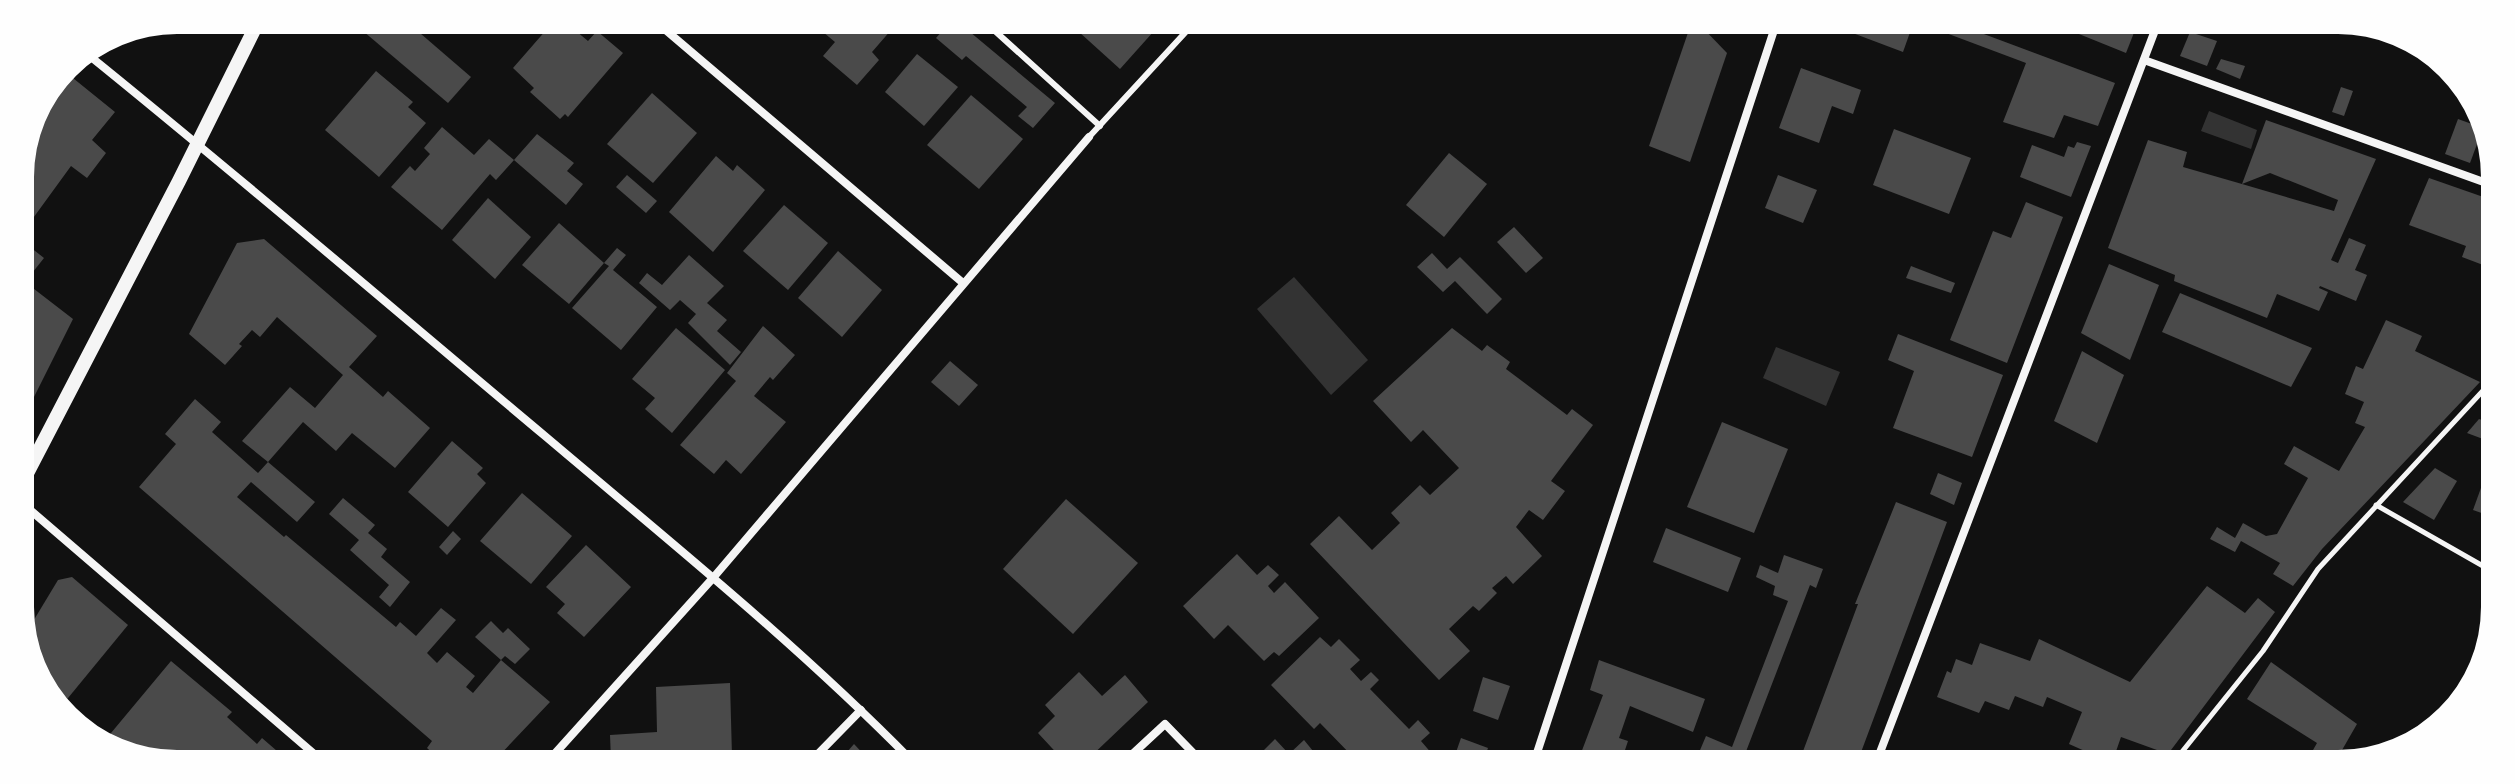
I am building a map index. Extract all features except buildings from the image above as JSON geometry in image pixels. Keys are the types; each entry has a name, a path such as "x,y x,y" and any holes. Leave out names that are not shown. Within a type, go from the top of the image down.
{"street":[{"path":"34,460 252,34"},
{"path":"670,34 963,283"},
{"path":"1538,750 1773,34"},
{"path":"1881,750 2154,34"},
{"path":"95,60 198,143 713,578 861,710 901,750"},
{"path":"2144,60 2481,181"},
{"path":"558,750 713,578 1089,137"},
{"path":"34,513 310,750"},
{"path":"822,750 861,710"},
{"path":"1137,750 1165,724 1190,750"}],"lane":[{"path":"998,34 1100,126"},
{"path":"1089,137 1184,34"}],"path":[{"path":"2183,750 2263,651 2318,569 2481,393"},
{"path":"2376,504 2481,565"}],"shaded area":[{"path":"2209,111 2257,130 2251,149 2201,131"},
{"path":"1294,277 1368,360 1331,395 1257,309"},
{"path":"1776,347 1840,372 1826,406 1763,378"}]}
